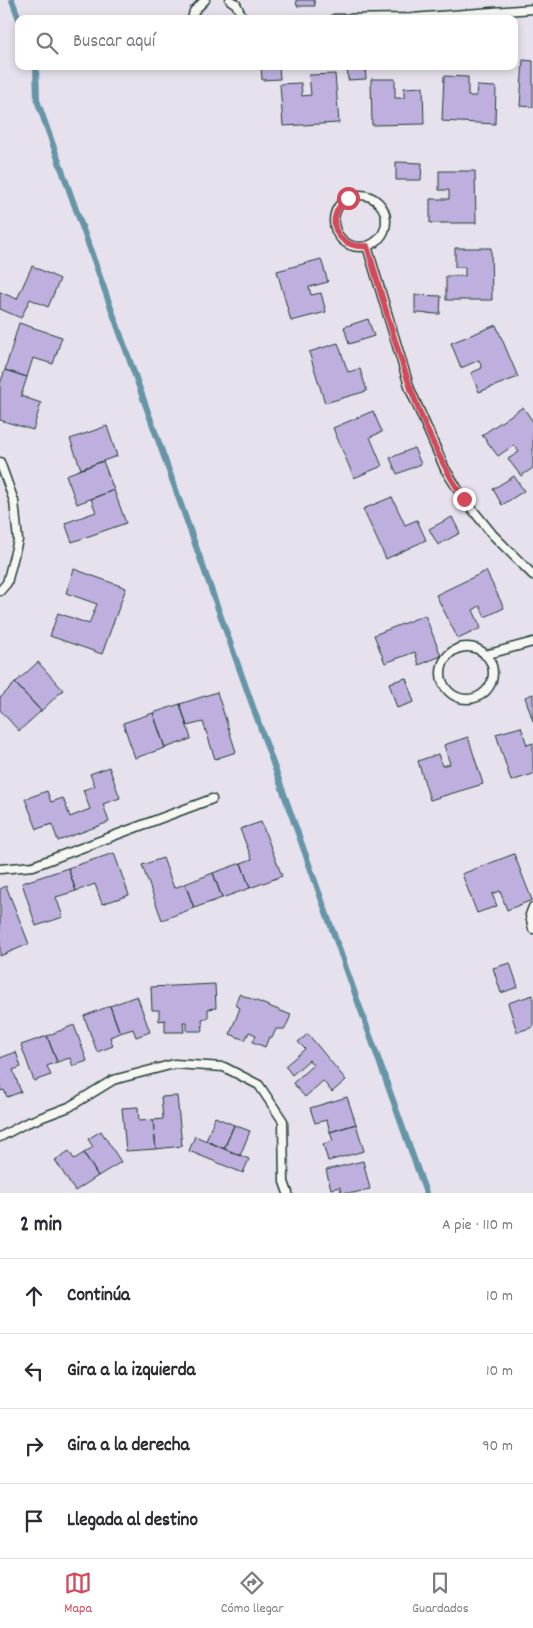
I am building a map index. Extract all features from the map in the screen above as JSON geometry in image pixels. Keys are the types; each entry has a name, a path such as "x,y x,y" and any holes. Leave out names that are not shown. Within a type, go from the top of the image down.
{"lane":[{"path":"193,15 194,11 205,0"},
{"path":"230,0 236,4 241,15"},
{"path":"452,15 533,9"},
{"path":"355,196 371,198 378,203 385,218 381,235 367,246 350,244 337,233 334,226 336,210 348,198 355,196"},
{"path":"367,246 410,389 444,469 464,499 493,535 533,575"},
{"path":"0,462 14,501 18,540 6,583 0,591"},
{"path":"485,655 533,642"},
{"path":"462,648 478,650 485,655 492,670 492,679 482,694 465,699 449,692 444,686 441,670 448,655 462,648"},
{"path":"0,869 33,866 212,799"},
{"path":"533,907 530,915 533,929"},
{"path":"0,1136 24,1124 69,1107 113,1080 174,1064 224,1067 259,1085 283,1121 284,1182 288,1193"}],"building":[{"path":"296,0 314,0 315,6 297,6"},
{"path":"523,60 533,61 533,107 520,106"},
{"path":"261,70 279,70 280,79 262,80"},
{"path":"347,70 365,70 366,79 348,80"},
{"path":"335,74 339,123 283,126 280,84 301,83 302,96 311,95 309,75"},
{"path":"444,76 468,77 468,96 476,96 477,86 496,87 495,124 442,121"},
{"path":"371,79 395,79 395,98 404,98 404,88 423,87 424,124 372,125"},
{"path":"396,162 422,163 421,180 396,180"},
{"path":"439,171 475,171 476,223 430,223 430,199 449,199 449,190 439,190"},
{"path":"455,248 491,248 492,300 446,300 446,276 465,276 465,267 455,267"},
{"path":"321,259 328,282 309,287 311,295 321,293 326,312 291,321 277,271"},
{"path":"32,266 60,279 48,307 30,299 21,318 0,309 0,292 17,299"},
{"path":"415,295 441,296 440,314 415,313"},
{"path":"368,319 374,336 349,344 344,327"},
{"path":"19,323 62,337 53,364 33,358 27,377 5,370"},
{"path":"496,325 518,377 479,392 471,373 482,368 479,360 461,368 451,343"},
{"path":"338,343 348,372 360,369 367,391 325,403 309,352"},
{"path":"5,370 27,377 21,396 41,403 33,430 0,420 0,384"},
{"path":"523,407 533,422 533,468 521,476 508,459 519,452 514,445 498,456 482,435"},
{"path":"373,411 382,432 370,437 382,466 354,478 333,428"},
{"path":"107,426 117,456 81,469 70,439"},
{"path":"414,448 421,464 397,474 390,458"},
{"path":"103,461 114,490 77,504 66,475"},
{"path":"514,476 524,491 502,505 493,489"},
{"path":"114,490 126,523 72,542 65,523 96,512 91,499"},
{"path":"392,497 405,525 417,520 426,540 386,559 363,509"},
{"path":"452,517 460,533 438,545 429,529"},
{"path":"74,569 126,588 102,654 50,636 58,613 89,624 97,604 66,593"},
{"path":"486,571 504,608 485,617 480,606 473,610 481,628 458,639 436,595"},
{"path":"425,615 441,656 419,665 415,652 385,663 374,635"},
{"path":"38,662 63,690 41,711 15,683"},
{"path":"406,678 414,702 397,708 389,683"},
{"path":"15,683 41,711 19,731 0,710 0,698"},
{"path":"217,692 236,752 215,759 203,722 187,726 180,704"},
{"path":"533,694 533,721 525,697"},
{"path":"180,704 191,739 165,748 153,713"},
{"path":"153,713 165,748 135,758 123,723"},
{"path":"521,727 527,745 533,743 533,774 511,781 496,734"},
{"path":"468,737 483,784 430,800 418,761 438,754 442,766 450,764 444,745"},
{"path":"109,767 120,798 103,804 109,822 58,841 52,824 37,829 25,799 47,791 51,802 63,798 70,817 90,809 83,790 95,786 90,774"},
{"path":"261,822 282,876 250,888 241,863 252,859 240,829"},
{"path":"114,853 129,895 102,904 95,884 76,891 68,868"},
{"path":"514,854 532,900 507,910 500,891 492,894 497,906 477,913 462,874"},
{"path":"163,858 174,888 185,884 194,908 162,920 142,865"},
{"path":"241,863 250,888 222,898 213,873"},
{"path":"68,868 76,891 56,897 63,917 36,926 22,883"},
{"path":"213,873 222,898 194,908 185,884"},
{"path":"6,886 29,944 0,956 0,889"},
{"path":"510,963 518,987 501,993 493,968"},
{"path":"215,984 216,1008 208,1009 208,1018 202,1019 203,1031 187,1031 187,1022 183,1022 184,1032 165,1032 165,1020 159,1021 159,1010 152,1010 151,987"},
{"path":"239,994 291,1015 285,1029 276,1029 272,1038 269,1037 265,1047 253,1042 256,1035 249,1032 245,1040 230,1034 240,1008 235,1005"},
{"path":"533,995 533,1027 517,1032 508,1003"},
{"path":"137,996 150,1032 136,1037 133,1029 120,1033 110,1006"},
{"path":"110,1006 120,1033 110,1037 113,1046 97,1052 84,1016"},
{"path":"74,1025 87,1061 73,1066 70,1058 57,1062 47,1036"},
{"path":"308,1034 346,1080 332,1092 323,1081 305,1097 293,1083 313,1065 309,1060 292,1075 285,1066 305,1049 298,1042"},
{"path":"47,1036 57,1062 47,1066 51,1075 34,1081 21,1045"},
{"path":"16,1052 21,1067 13,1070 21,1092 7,1097 4,1090 0,1091 0,1058"},
{"path":"177,1096 182,1146 156,1149 153,1120 163,1119 161,1097"},
{"path":"347,1097 356,1124 330,1132 327,1120 315,1123 310,1108"},
{"path":"138,1107 139,1121 153,1120 156,1149 126,1151 122,1108"},
{"path":"215,1117 234,1125 224,1149 206,1141"},
{"path":"356,1124 364,1151 328,1161 323,1144 333,1141 330,1132"},
{"path":"234,1125 250,1131 240,1156 224,1149"},
{"path":"101,1131 121,1162 98,1176 84,1153 93,1147 88,1139"},
{"path":"195,1136 249,1159 243,1173 189,1151"},
{"path":"69,1151 74,1159 84,1153 98,1176 75,1191 55,1160"},
{"path":"363,1161 370,1189 353,1193 341,1193 340,1187 331,1189 326,1170"}],"waterway":[{"path":"12,0 18,15"},
{"path":"36,70 37,100 426,1193"}],"route":[{"path":"348,198 336,210 334,226 342,240 358,247 367,246 410,389 444,469 464,499"}]}
